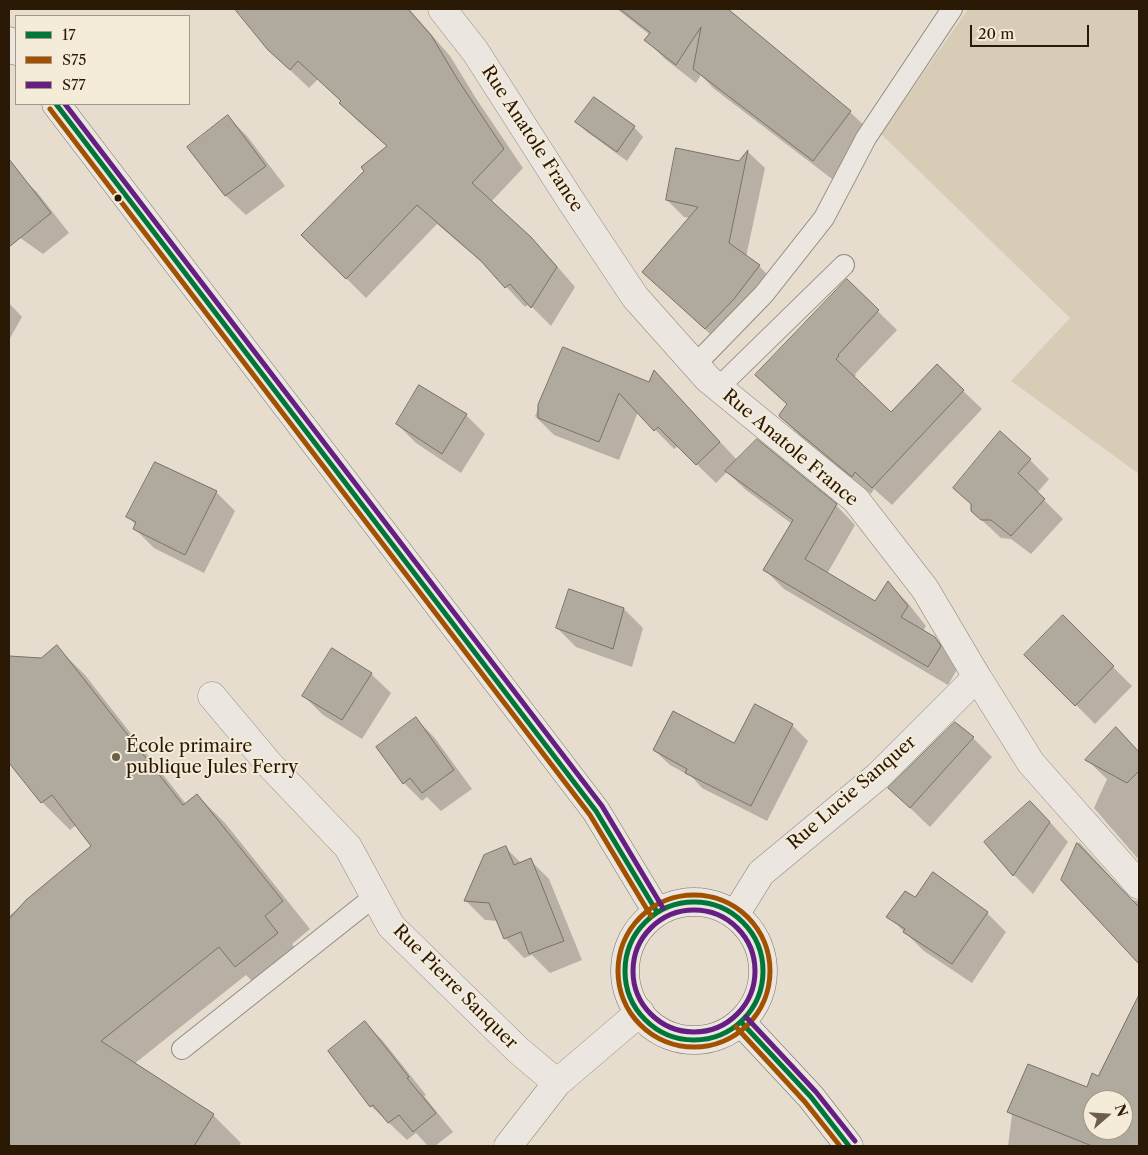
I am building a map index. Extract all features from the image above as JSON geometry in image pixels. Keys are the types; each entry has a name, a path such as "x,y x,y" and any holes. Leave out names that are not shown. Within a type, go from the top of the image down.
{"street":[{"name":"Rue Anatole France","path":"442,9 475,51 571,202 636,297 695,365 718,388 856,500 925,589 977,677 1031,762 1139,885"},
{"path":"57,105 596,811 657,912"},
{"name":"Rue Lucie Sanquer","path":"735,915 761,873 878,776 977,677"},
{"name":"Rue Pierre Sanquer","path":"212,696 269,764 348,847 391,926 518,1050 557,1083"},
{"path":"683,902 710,903 735,915 752,932 761,955 763,980 756,1003 741,1022 724,1034 704,1040 683,1040 662,1033 645,1021 628,995 624,964 635,934 657,912 683,902"},
{"path":"508,1146 557,1083 640,1012"},
{"path":"741,1022 812,1097 849,1146"}],"lane":[{"path":"695,365 764,294 824,218 866,138 952,9"},
{"path":"718,388 844,265"},
{"path":"182,1050 375,896"}],"shaded area":[{"path":"968,9 1139,9 1139,474 1011,381 1070,318 881,134"}],"building":[{"path":"235,9 408,9 431,35 458,80 504,149 472,183 531,237 557,267 531,308 510,284 505,288 481,261 417,205 346,279 301,235 364,171 361,167 387,146 339,103 341,101 298,61 290,70 268,50"},
{"path":"620,9 728,9 851,111 813,161 693,69 701,27 676,65 644,40 650,33"},
{"path":"594,97 635,126 617,152 575,122"},
{"path":"228,115 266,166 225,196 187,147"},
{"path":"676,148 739,161 748,150 729,243 760,265 734,299 705,329 642,272 698,207 666,200"},
{"path":"9,159 51,213 9,247"},
{"path":"847,279 879,310 836,359 891,412 937,364 964,390 872,488 855,472 852,477 780,417 779,415 787,404 755,375"},
{"path":"563,347 649,382 654,370 720,442 696,465 658,427 654,431 619,393 599,442 538,418 538,405"},
{"path":"419,385 467,414 442,454 396,424"},
{"path":"1000,431 1031,459 1018,473 1045,499 1011,536 991,520 981,520 971,511 971,504 953,488"},
{"path":"757,439 837,504 805,559 875,601 888,581 908,606 901,617 935,637 941,646 928,667 763,570 793,520 725,471"},
{"path":"155,462 217,491 185,555 133,529 136,522 126,517"},
{"path":"569,589 624,608 613,649 556,628"},
{"path":"1063,615 1114,666 1075,706 1024,655"},
{"path":"57,645 183,805 197,794 283,901 265,916 278,933 235,967 219,947 101,1041 214,1114 194,1146 9,1146 9,919 26,900 91,846 52,795 41,803 9,763 9,656 41,658"},
{"path":"332,648 372,673 342,720 302,696"},
{"path":"755,704 793,724 751,806 685,773 687,769 653,750 673,711 734,743"},
{"path":"416,717 454,770 422,793 410,778 403,784 376,747"},
{"path":"955,722 974,737 910,808 888,788"},
{"path":"1116,727 1139,752 1139,771 1127,783 1085,760"},
{"path":"1030,801 1050,822 1013,876 984,842"},
{"path":"1077,843 1139,907 1139,964 1061,880"},
{"path":"506,846 514,865 531,858 564,941 529,954 521,932 504,939 489,903 464,901 484,855"},
{"path":"933,872 988,912 952,964 903,932 905,929 886,917 905,891 915,897"},
{"path":"1139,995 1139,1146 1092,1146 1007,1112 1028,1064 1087,1087 1092,1073 1098,1076"},
{"path":"365,1021 409,1077 407,1078 436,1113 413,1132 399,1115 388,1123 373,1105 370,1107 328,1051"}],"transit line":[{"name":"17","path":"57,105 596,811 657,912"},
{"name":"S77","path":"66,105 602,806 663,908"},
{"name":"S75","path":"50,109 590,815 651,916"},
{"name":"S75","path":"694,895 709,896 723,901 748,917 764,942 769,956 770,971 769,986 764,1000 748,1025 723,1041 709,1046 694,1047 679,1046 665,1041 640,1025 624,1000 619,986 618,971 619,956 624,942 640,917 665,901 679,896 694,895"},
{"name":"17","path":"694,902 720,908 743,922 757,945 763,971 757,997 743,1020 720,1034 694,1040 668,1034 645,1020 631,997 625,971 631,945 645,922 668,908 694,902"},
{"name":"S77","path":"694,910 717,914 737,928 751,948 755,971 751,994 737,1014 717,1028 694,1032 671,1028 651,1014 637,994 633,971 637,948 651,928 671,914 694,910"},
{"name":"S77","path":"746,1017 816,1092 855,1141"},
{"name":"17","path":"741,1022 811,1097 849,1146"},
{"name":"S75","path":"736,1027 805,1102 840,1146"}],"place":[{"name":"École primaire publique Jules Ferry","path":"116,757"}]}
